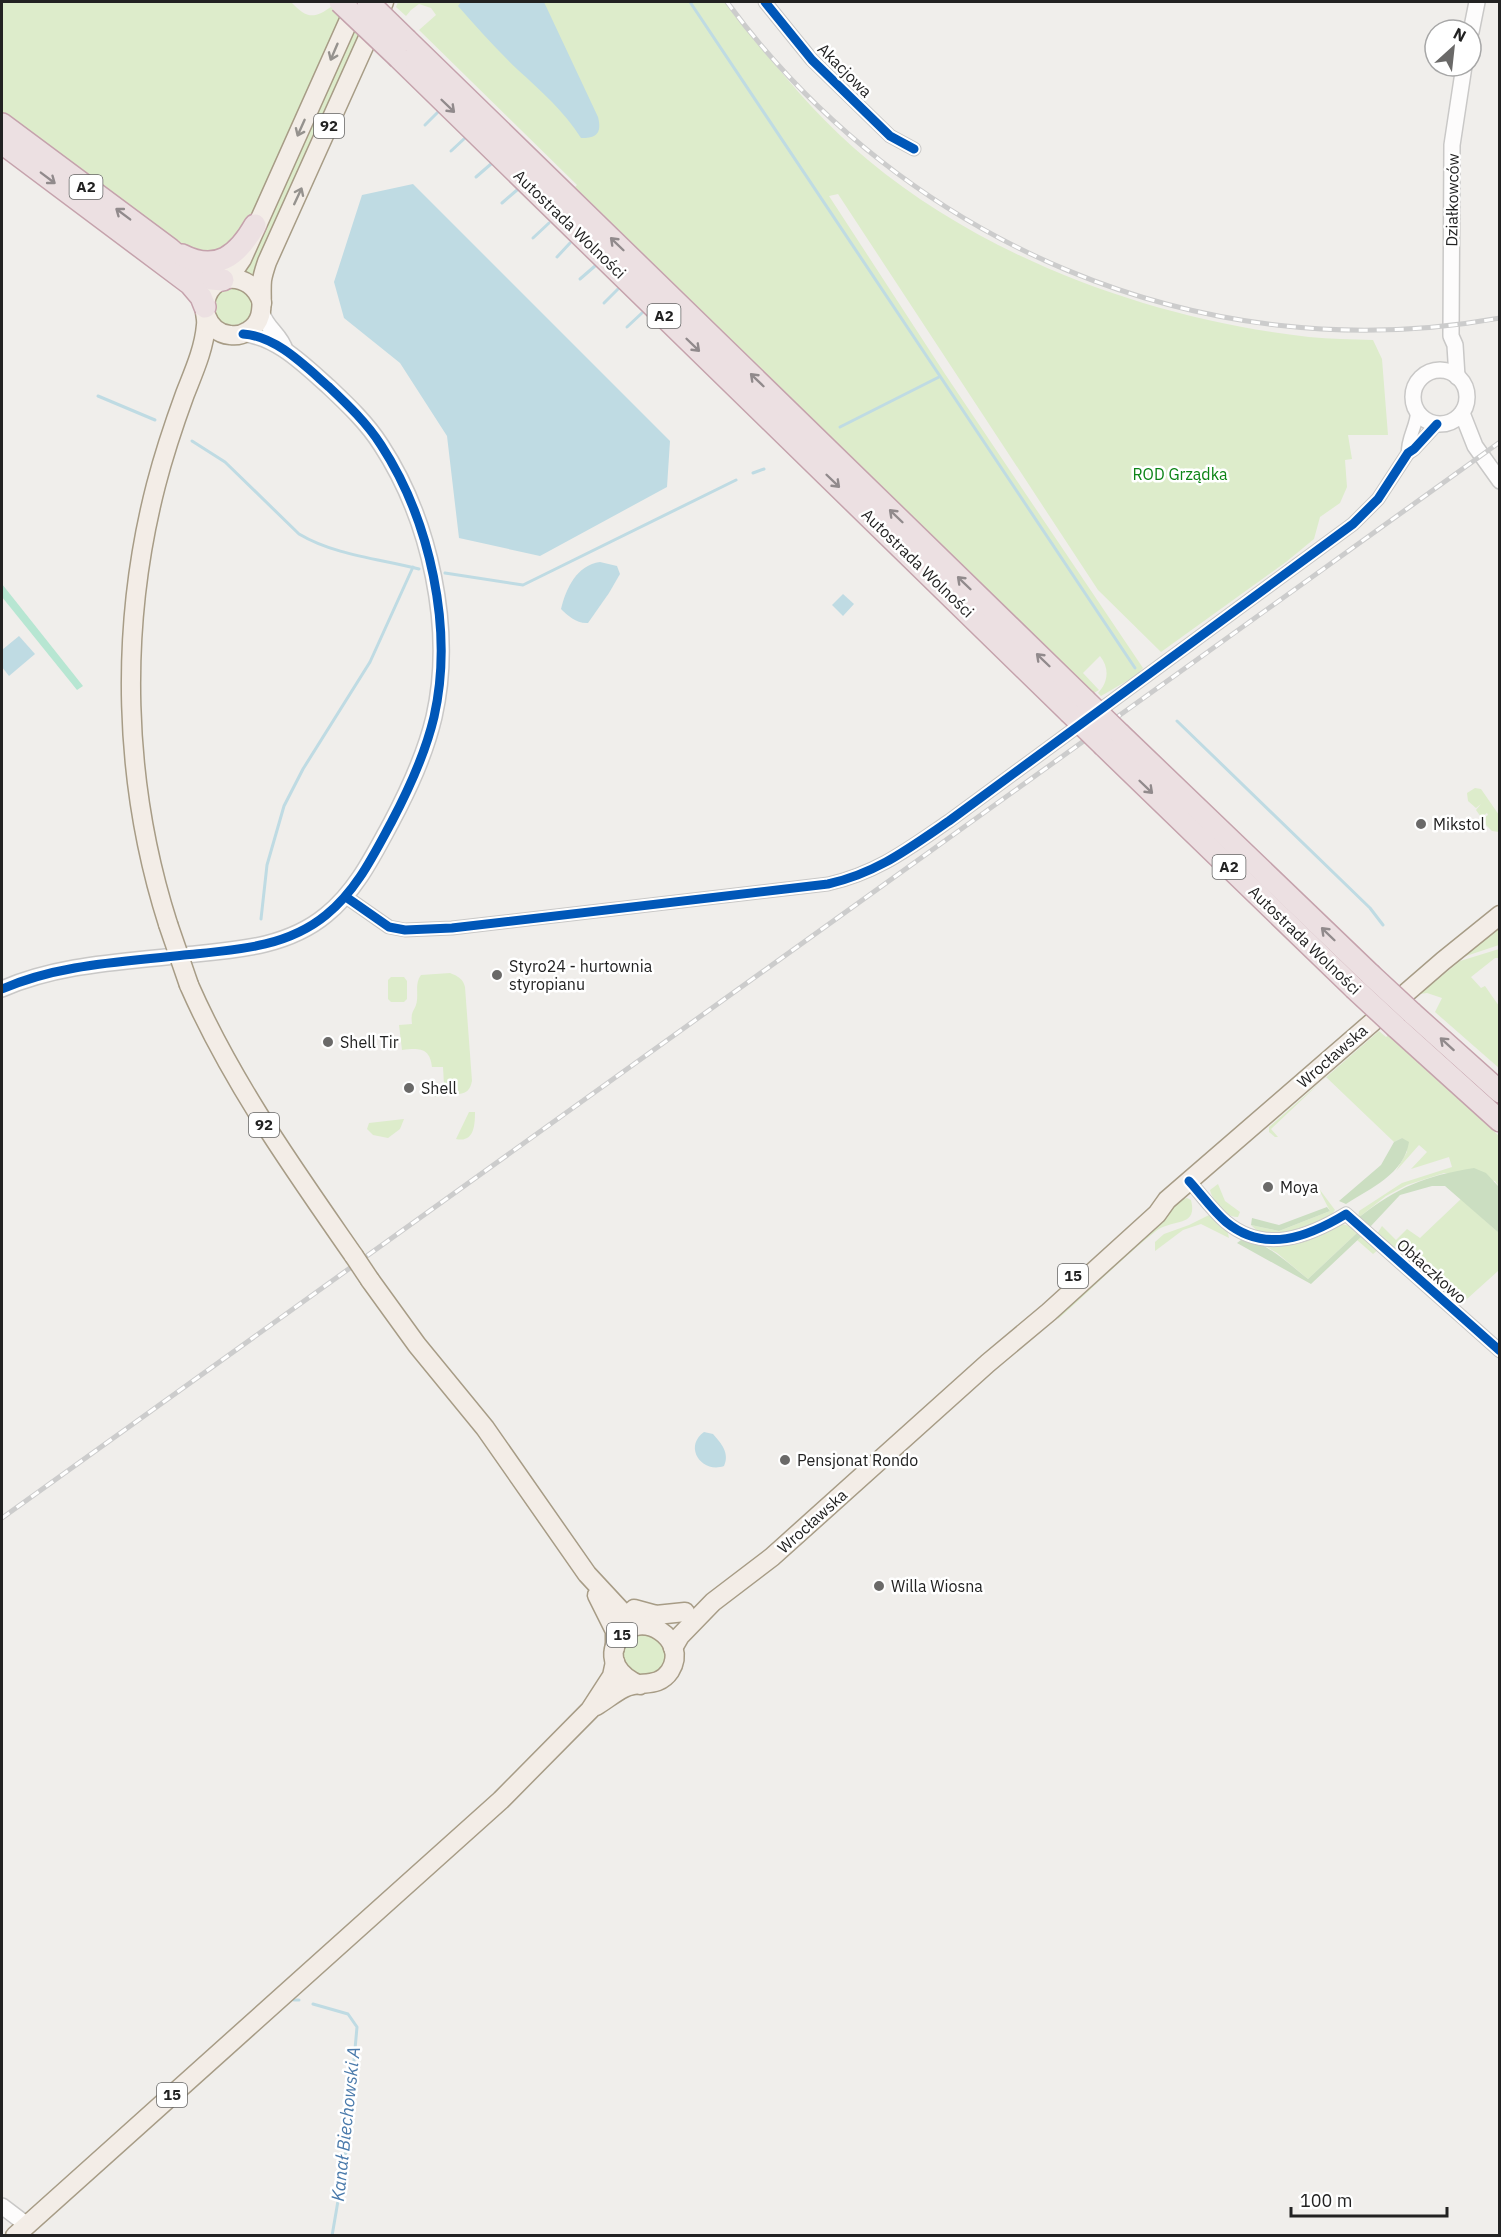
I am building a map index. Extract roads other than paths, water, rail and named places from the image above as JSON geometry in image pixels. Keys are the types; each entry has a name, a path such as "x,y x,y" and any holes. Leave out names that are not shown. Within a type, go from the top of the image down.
{"highway":[{"name":"Autostrada Wolności","path":"340,2 403,49 1362,981 1396,1027 1500,1121"},
{"name":"Autostrada Wolności","path":"368,2 403,49"},
{"name":"A2","path":"2,124 170,249 200,275 211,279 226,279"},
{"name":"A2","path":"2,143 190,284 201,297 205,311"},
{"name":"A2","path":"170,249 198,262 218,261 238,250 255,225"},
{"name":"Autostrada Wolności","path":"1362,981 1413,1013 1500,1092"}],"main road":[{"name":"92","path":"357,2 238,266 226,279 210,290 205,311 206,328 198,361 168,443 150,506 137,578 131,699 135,767 150,859 168,924 189,985 210,1031 248,1100 370,1280 417,1345 485,1428 587,1574 626,1616 635,1623 650,1626"},
{"name":"92","path":"198,361 218,339 252,329 258,322 262,308 263,278 267,262 384,2"},
{"path":"226,279 247,281 260,294 262,308"},
{"path":"205,311 217,330 235,335"},
{"name":"Wrocławska","path":"673,1648 680,1636 713,1602 772,1557 988,1364 1042,1304 1113,1239 1150,1207 1167,1200 1434,968 1500,915"},
{"name":"92","path":"587,1574 622,1602 636,1610 656,1615 685,1612"},
{"name":"92","path":"587,1574 615,1631 615,1655"},
{"name":"Wrocławska","path":"650,1626 664,1626 685,1612 713,1602"},
{"name":"15","path":"21,2230 501,1800 590,1710 612,1676 620,1637 629,1629 650,1626 665,1633 673,1648 674,1660 670,1671 662,1679 651,1684 624,1688 590,1710"},
{"name":"15","path":"615,1655 620,1674 627,1680 640,1684"}],"street":[{"name":"Akacjowa","path":"765,2 812,60 890,136 914,149"},
{"path":"1474,18 1478,2"},
{"name":"Działkowców","path":"1436,370 1451,336 1452,145 1462,78"},
{"path":"262,308 269,328 282,341 285,350"},
{"path":"3,985 59,971 261,946 298,934 325,916 346,897 364,870 397,810 424,751 439,689 442,645 440,620 426,548 406,488 368,426 350,407 285,350 258,337 235,335"},
{"name":"Działkowców","path":"1451,336 1455,345 1457,377"},
{"path":"1408,453 1407,446 1415,427 1417,411 1413,395 1415,386 1420,378 1436,370 1445,371 1457,377 1466,388 1467,397 1462,413 1475,446 1500,480"},
{"path":"1417,411 1423,418 1442,424 1475,446"},
{"path":"346,897 389,927 405,930 452,928 663,904 828,884 854,878 889,861 941,826 1353,524 1378,499 1408,453 1442,424 1462,413"},
{"name":"Obłaczkowo","path":"1189,1180 1224,1221 1240,1231 1259,1238 1277,1240 1298,1238 1346,1214 1500,1351"},
{"path":"2,2206 21,2230"}],"water":[{"path":"461,2 544,2 598,117 599,131 597,134 581,138 560,110 502,55 465,14 458,6"},
{"path":"413,184 670,441 667,487 540,556 459,538 447,436 400,363 344,318 334,282 362,195"},
{"path":"600,562 617,566 620,574 588,623 576,621 561,609 569,586 585,568"},
{"path":"843,594 854,604 843,616 832,605"},
{"path":"19,636 35,654 9,676 2,667 2,650"},
{"path":"704,1432 713,1434 722,1445 726,1457 724,1466 709,1466 698,1458 695,1445"}],"waterway":[{"path":"690,2 1135,668"},
{"path":"425,125 438,112"},
{"path":"451,151 465,138"},
{"path":"476,177 491,164"},
{"path":"502,203 517,190"},
{"path":"533,238 549,223"},
{"path":"557,257 570,243"},
{"path":"580,279 595,266"},
{"path":"604,303 619,288"},
{"path":"627,327 643,312"},
{"path":"840,427 939,377"},
{"path":"98,396 155,420"},
{"path":"192,441 225,462 299,534 342,552 419,569"},
{"path":"753,473 764,469"},
{"path":"445,573 523,585 736,480"},
{"path":"261,919 267,865 284,806 303,769 370,662 413,567"},
{"path":"1177,721 1370,908 1383,925"},
{"name":"Kanał Biechowski A","path":"294,2000 299,2000"},
{"name":"Kanał Biechowski A","path":"313,2004 348,2014 357,2027 345,2160 332,2236"}],"railway":[{"path":"727,2 799,87 881,161 971,222 1068,271 1171,305 1278,325 1388,330 1500,318"},
{"path":"2,1518 1500,442"}],"place":[{"name":"Mikstol","path":"1421,824"},
{"name":"Styro24 - hurtownia styropianu","path":"497,975"},
{"name":"Shell Tir","path":"328,1042"},
{"name":"Shell","path":"409,1088"},
{"name":"Moya","path":"1268,1187"},
{"name":"Pensjonat Rondo","path":"785,1460"},
{"name":"Willa Wiosna","path":"879,1586"}],"park label":[{"name":"ROD Grządka","path":"1180,474"}]}
